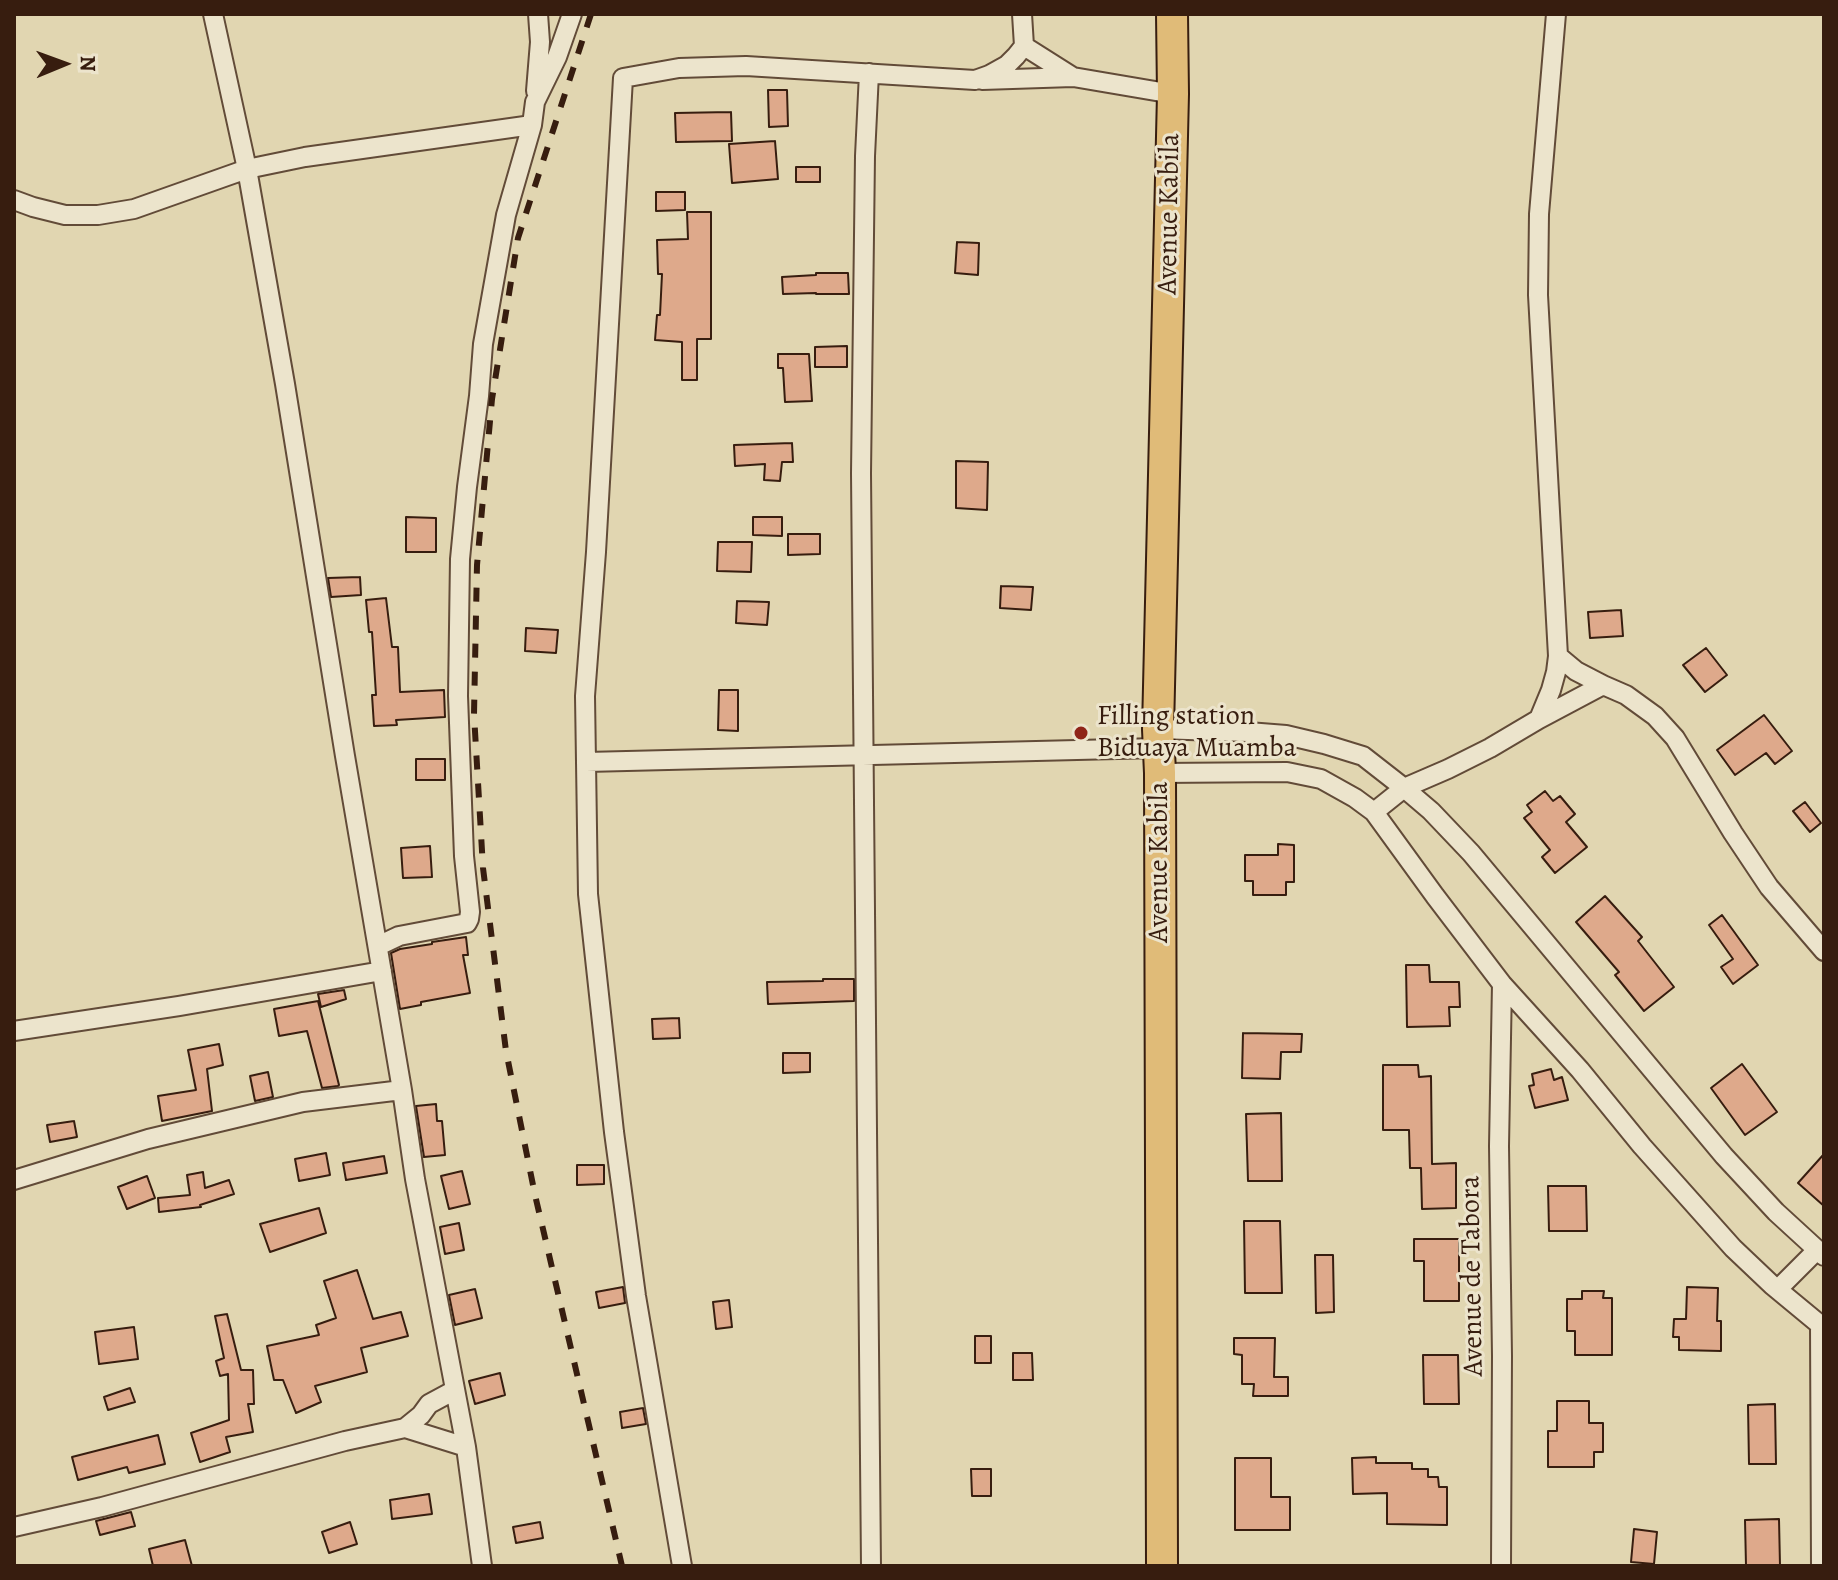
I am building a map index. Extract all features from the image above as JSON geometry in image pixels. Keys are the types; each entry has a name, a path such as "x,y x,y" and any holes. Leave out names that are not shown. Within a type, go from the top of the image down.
{"highway":[{"name":"Avenue Kabila","path":"1162,1566 1159,750 1173,94 1172,14"}],"street":[{"path":"213,14 247,169 309,526 415,1179 466,1447 482,1566"},
{"path":"378,946 399,936 467,923 469,919 458,696 460,559 483,344 506,215 532,125 540,42 538,14"},
{"path":"535,102 557,57 572,14"},
{"path":"975,80 1007,65 1024,46 1022,14"},
{"path":"1539,719 1551,690 1558,656 1538,295 1539,214 1556,14"},
{"path":"1024,46 1073,77"},
{"path":"682,1566 648,1376 614,1132 588,894 587,666 623,78 679,68 746,66 975,80 1073,77 1173,94"},
{"path":"869,73 861,473 871,1566"},
{"path":"14,200 65,215 98,215 134,209 247,169 305,157 532,125"},
{"path":"1558,656 1576,671 1626,695 1655,716 1675,738 1769,887 1824,951"},
{"path":"1374,812 1404,788 1490,748 1603,685"},
{"path":"586,762 1159,750 1286,735 1363,756 1431,811 1471,853 1724,1156 1776,1212 1820,1253 1778,1289"},
{"path":"1159,750 1243,771 1287,772 1321,779 1374,812 1502,984 1580,1070 1680,1190 1733,1248 1822,1327 1821,1566"},
{"path":"14,1031 382,971"},
{"name":"Avenue de Tabora","path":"1501,1566 1499,1146 1502,984"},
{"path":"14,1180 148,1139 303,1102 402,1090"},
{"path":"14,1527 405,1428 429,1404 455,1390"},
{"path":"405,1428 466,1447"}],"building":[{"path":"768,90 787,90 788,126 769,127"},
{"path":"731,112 732,141 676,142 675,113"},
{"path":"775,141 778,179 732,183 729,144"},
{"path":"796,167 820,167 820,182 796,182"},
{"path":"656,192 685,192 685,210 656,211"},
{"path":"687,212 711,212 711,339 697,339 697,380 682,380 682,342 655,340 662,274 658,274 657,240 688,239"},
{"path":"957,242 979,243 978,275 955,273"},
{"path":"848,273 849,294 783,294 782,277"},
{"path":"847,346 847,367 815,367 815,347"},
{"path":"778,354 809,354 812,401 785,402 783,368 778,368"},
{"path":"792,443 793,462 782,462 780,481 764,480 765,464 735,466 734,445"},
{"path":"956,461 988,462 987,510 956,508"},
{"path":"406,517 436,518 436,552 406,552"},
{"path":"753,517 782,517 782,536 753,535"},
{"path":"788,534 820,534 820,554 788,555"},
{"path":"718,542 752,542 751,572 717,571"},
{"path":"360,577 361,595 331,597 328,578"},
{"path":"1001,586 1033,587 1031,610 1000,608"},
{"path":"386,598 392,647 398,647 400,692 444,690 445,717 396,720 397,725 374,726 372,695 376,695 372,632 369,632 366,600"},
{"path":"737,601 769,602 767,625 736,623"},
{"path":"1621,610 1623,636 1590,638 1588,612"},
{"path":"526,628 558,630 556,653 525,651"},
{"path":"1706,648 1727,675 1705,692 1683,665"},
{"path":"719,690 738,690 738,731 718,730"},
{"path":"1764,715 1792,751 1775,764 1766,753 1735,775 1717,750"},
{"path":"416,759 445,759 445,780 416,780"},
{"path":"1545,791 1553,801 1560,796 1575,814 1566,822 1587,847 1555,873 1542,857 1550,850 1524,818 1532,812 1527,805"},
{"path":"1805,802 1821,823 1810,832 1793,811"},
{"path":"1278,844 1294,845 1294,882 1286,882 1286,895 1253,895 1253,881 1245,881 1245,855 1278,855"},
{"path":"430,846 432,877 403,878 401,848"},
{"path":"1605,896 1642,937 1638,941 1674,987 1644,1011 1615,975 1619,972 1576,922"},
{"path":"1722,915 1758,965 1733,984 1721,967 1733,959 1709,925"},
{"path":"466,937 468,955 463,955 470,993 400,1009 391,953"},
{"path":"1406,965 1429,965 1430,982 1459,982 1460,1007 1449,1007 1450,1026 1407,1027"},
{"path":"854,979 854,1001 768,1004 767,982"},
{"path":"344,990 346,999 321,1007 318,994"},
{"path":"318,1001 338,1086 322,1088 307,1031 279,1036 274,1009"},
{"path":"679,1018 680,1038 653,1039 652,1019"},
{"path":"1243,1033 1302,1034 1301,1052 1281,1052 1280,1079 1242,1078"},
{"path":"219,1044 223,1065 207,1069 212,1111 162,1121 158,1096 196,1090 188,1050"},
{"path":"783,1053 810,1053 810,1072 783,1073"},
{"path":"1742,1064 1777,1112 1745,1135 1711,1088"},
{"path":"1383,1065 1418,1065 1419,1077 1431,1076 1432,1164 1456,1163 1456,1208 1422,1209 1421,1168 1410,1168 1409,1130 1383,1130"},
{"path":"1551,1069 1554,1080 1562,1077 1568,1100 1535,1108 1529,1086 1534,1085 1532,1074"},
{"path":"268,1072 273,1097 255,1101 250,1076"},
{"path":"436,1104 437,1121 442,1121 445,1155 424,1157 416,1106"},
{"path":"1281,1113 1282,1181 1248,1181 1246,1114"},
{"path":"74,1121 77,1137 50,1142 47,1125"},
{"path":"326,1153 330,1175 299,1181 295,1159"},
{"path":"1824,1154 1824,1206 1798,1183"},
{"path":"384,1156 387,1173 346,1180 343,1163"},
{"path":"577,1165 604,1165 604,1184 577,1185"},
{"path":"462,1171 470,1204 449,1209 441,1176"},
{"path":"203,1172 205,1188 229,1180 234,1194 201,1207 159,1212 158,1198 190,1195 187,1175"},
{"path":"147,1176 155,1198 127,1209 118,1187"},
{"path":"1548,1186 1586,1186 1587,1231 1549,1231"},
{"path":"319,1208 326,1233 270,1252 260,1224"},
{"path":"1244,1221 1280,1221 1282,1293 1245,1293"},
{"path":"459,1223 464,1250 445,1254 440,1227"},
{"path":"1414,1239 1459,1239 1459,1301 1424,1301 1424,1261 1414,1261"},
{"path":"1315,1255 1333,1255 1334,1312 1316,1313"},
{"path":"357,1270 373,1319 401,1312 408,1336 361,1348 367,1372 315,1386 321,1402 296,1413 283,1380 274,1380 267,1346 319,1335 316,1325 336,1318 324,1281"},
{"path":"623,1287 625,1303 599,1308 596,1292"},
{"path":"1687,1287 1718,1288 1717,1321 1721,1321 1721,1351 1679,1350 1679,1337 1673,1337 1674,1319 1686,1319"},
{"path":"475,1289 482,1318 455,1325 449,1295"},
{"path":"1582,1291 1604,1291 1603,1298 1612,1298 1612,1355 1575,1355 1575,1331 1567,1331 1567,1299 1582,1299"},
{"path":"729,1300 732,1327 716,1329 713,1302"},
{"path":"227,1314 241,1370 253,1370 254,1404 248,1404 253,1432 226,1437 230,1452 200,1462 191,1433 229,1420 228,1374 220,1376 216,1361 224,1358 215,1316"},
{"path":"134,1327 138,1359 99,1364 95,1332"},
{"path":"975,1336 991,1336 991,1363 975,1363"},
{"path":"1234,1338 1275,1338 1274,1377 1288,1377 1288,1396 1253,1396 1254,1384 1242,1384 1242,1355 1234,1354"},
{"path":"1013,1353 1032,1353 1033,1380 1013,1380"},
{"path":"1423,1355 1458,1355 1459,1404 1424,1404"},
{"path":"500,1373 505,1395 475,1404 469,1381"},
{"path":"130,1388 135,1402 108,1410 104,1397"},
{"path":"1557,1401 1589,1401 1589,1423 1603,1423 1603,1452 1594,1452 1594,1467 1548,1467 1548,1431 1557,1431"},
{"path":"1775,1404 1776,1464 1749,1464 1748,1405"},
{"path":"643,1408 646,1424 622,1428 620,1412"},
{"path":"158,1435 165,1464 129,1473 127,1467 78,1480 72,1457"},
{"path":"1376,1457 1376,1463 1412,1463 1412,1469 1428,1469 1428,1477 1438,1477 1439,1487 1447,1487 1447,1525 1387,1524 1387,1493 1353,1494 1352,1458"},
{"path":"1235,1458 1271,1458 1271,1497 1290,1497 1290,1530 1235,1530"},
{"path":"971,1469 991,1469 991,1496 972,1496"},
{"path":"429,1494 432,1514 392,1519 390,1500"},
{"path":"131,1512 135,1526 100,1535 96,1521"},
{"path":"1779,1519 1780,1566 1746,1566 1745,1520"},
{"path":"350,1522 357,1544 329,1553 322,1532"},
{"path":"540,1522 543,1538 516,1543 513,1527"},
{"path":"1634,1529 1657,1532 1654,1564 1631,1562"},
{"path":"185,1540 192,1566 153,1566 149,1549"}],"railway":[{"path":"591,14 518,238 492,399 477,565 474,714 483,868 506,1051 535,1195 622,1566"}],"place":[{"name":"Filling station Biduaya Muamba","path":"1081,733"}]}
